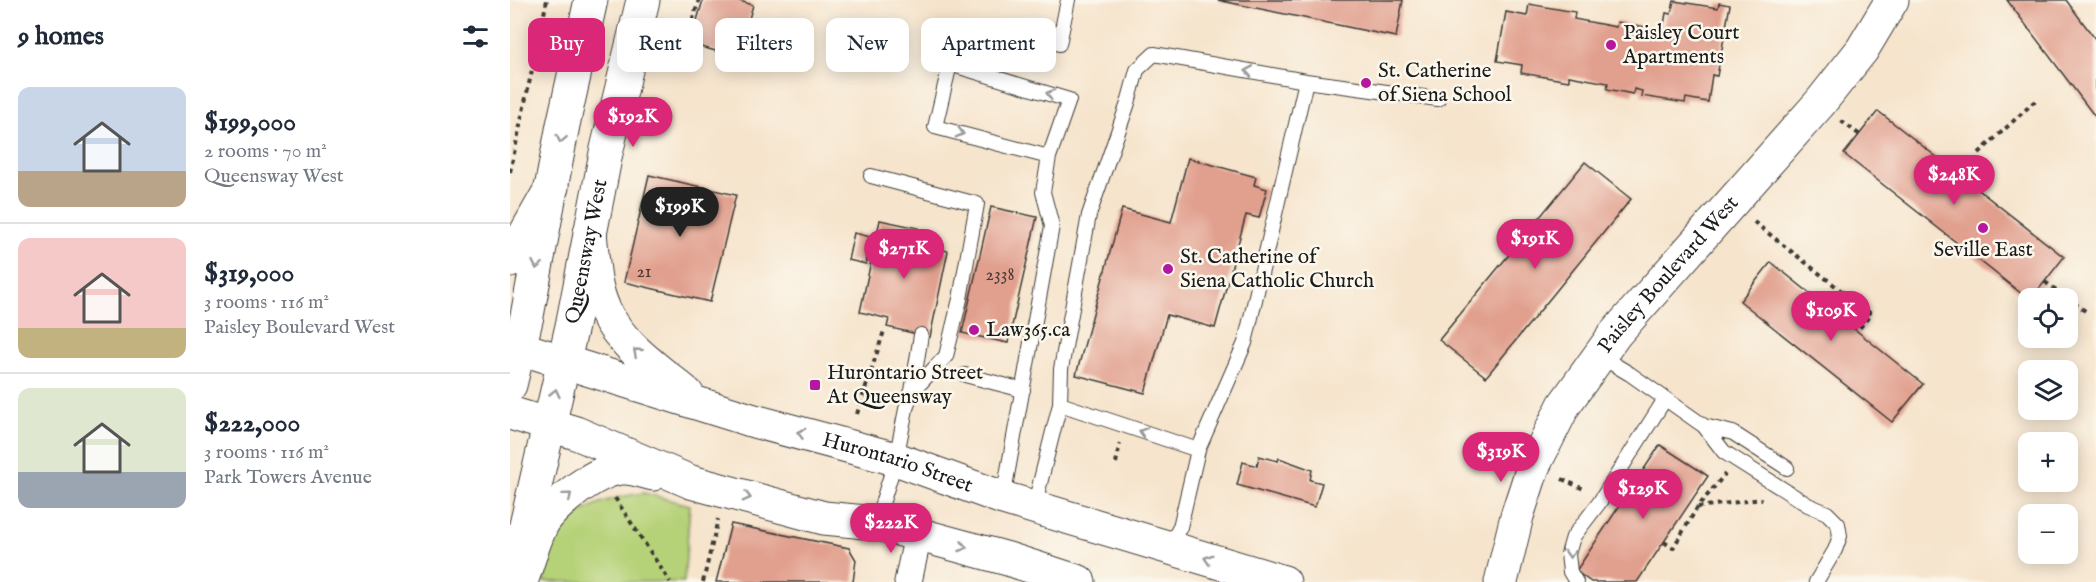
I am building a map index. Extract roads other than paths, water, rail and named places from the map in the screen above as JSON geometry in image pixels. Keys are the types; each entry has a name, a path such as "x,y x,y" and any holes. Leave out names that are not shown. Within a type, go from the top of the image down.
{"main road":[{"path":"510,385 515,346 552,187 591,0"},
{"name":"Queensway West","path":"513,582 572,326 609,142 644,0"},
{"name":"Paisley Boulevard West","path":"1501,582 1517,516 1533,467 1564,405 1598,355 1820,103 1862,50 1892,0"},
{"path":"510,261 552,187"},
{"path":"590,233 596,283 604,309 613,324 630,346 698,403"},
{"name":"Hurontario Street","path":"515,346 754,421 896,459 1018,502 1284,582"},
{"path":"510,413 576,433 691,482"},
{"path":"521,582 542,524 555,506 575,490 597,477 623,467 691,482 824,518 876,523 1079,582"}],"street":[{"path":"908,582 918,535"}],"lane":[{"path":"1059,44 1068,0"},
{"path":"1018,502 1060,404 1061,369 1089,215 1128,103 1137,70 1154,54 1306,81 1438,99"},
{"path":"1018,502 1023,390 1052,226 1042,192 1049,157 1069,100 950,64 935,127 1049,157"},
{"path":"1169,547 1180,527 1198,450 1245,343 1306,81"},
{"path":"871,176 977,204 960,299 946,356 911,393"},
{"path":"876,523 896,459 921,335"},
{"path":"1598,355 1630,374 1704,426 1724,452 1808,505 1827,513 1838,524 1840,536 1835,550 1816,582"},
{"path":"965,375 1023,390"},
{"path":"1576,582 1570,572 1568,554 1573,537 1599,503 1665,399"},
{"path":"1060,404 1198,450"},
{"path":"1704,426 1733,433 1787,468"}],"place":[{"name":"Paisley Court Apartments","path":"1611,45"},
{"name":"St. Catherine of Siena School","path":"1366,83"},
{"name":"Seville East","path":"1983,228"},
{"name":"St. Catherine of Siena Catholic Church","path":"1168,269"},
{"name":"Law365.ca","path":"974,330"},
{"name":"Hurontario Street At Queensway","path":"815,385"}]}
